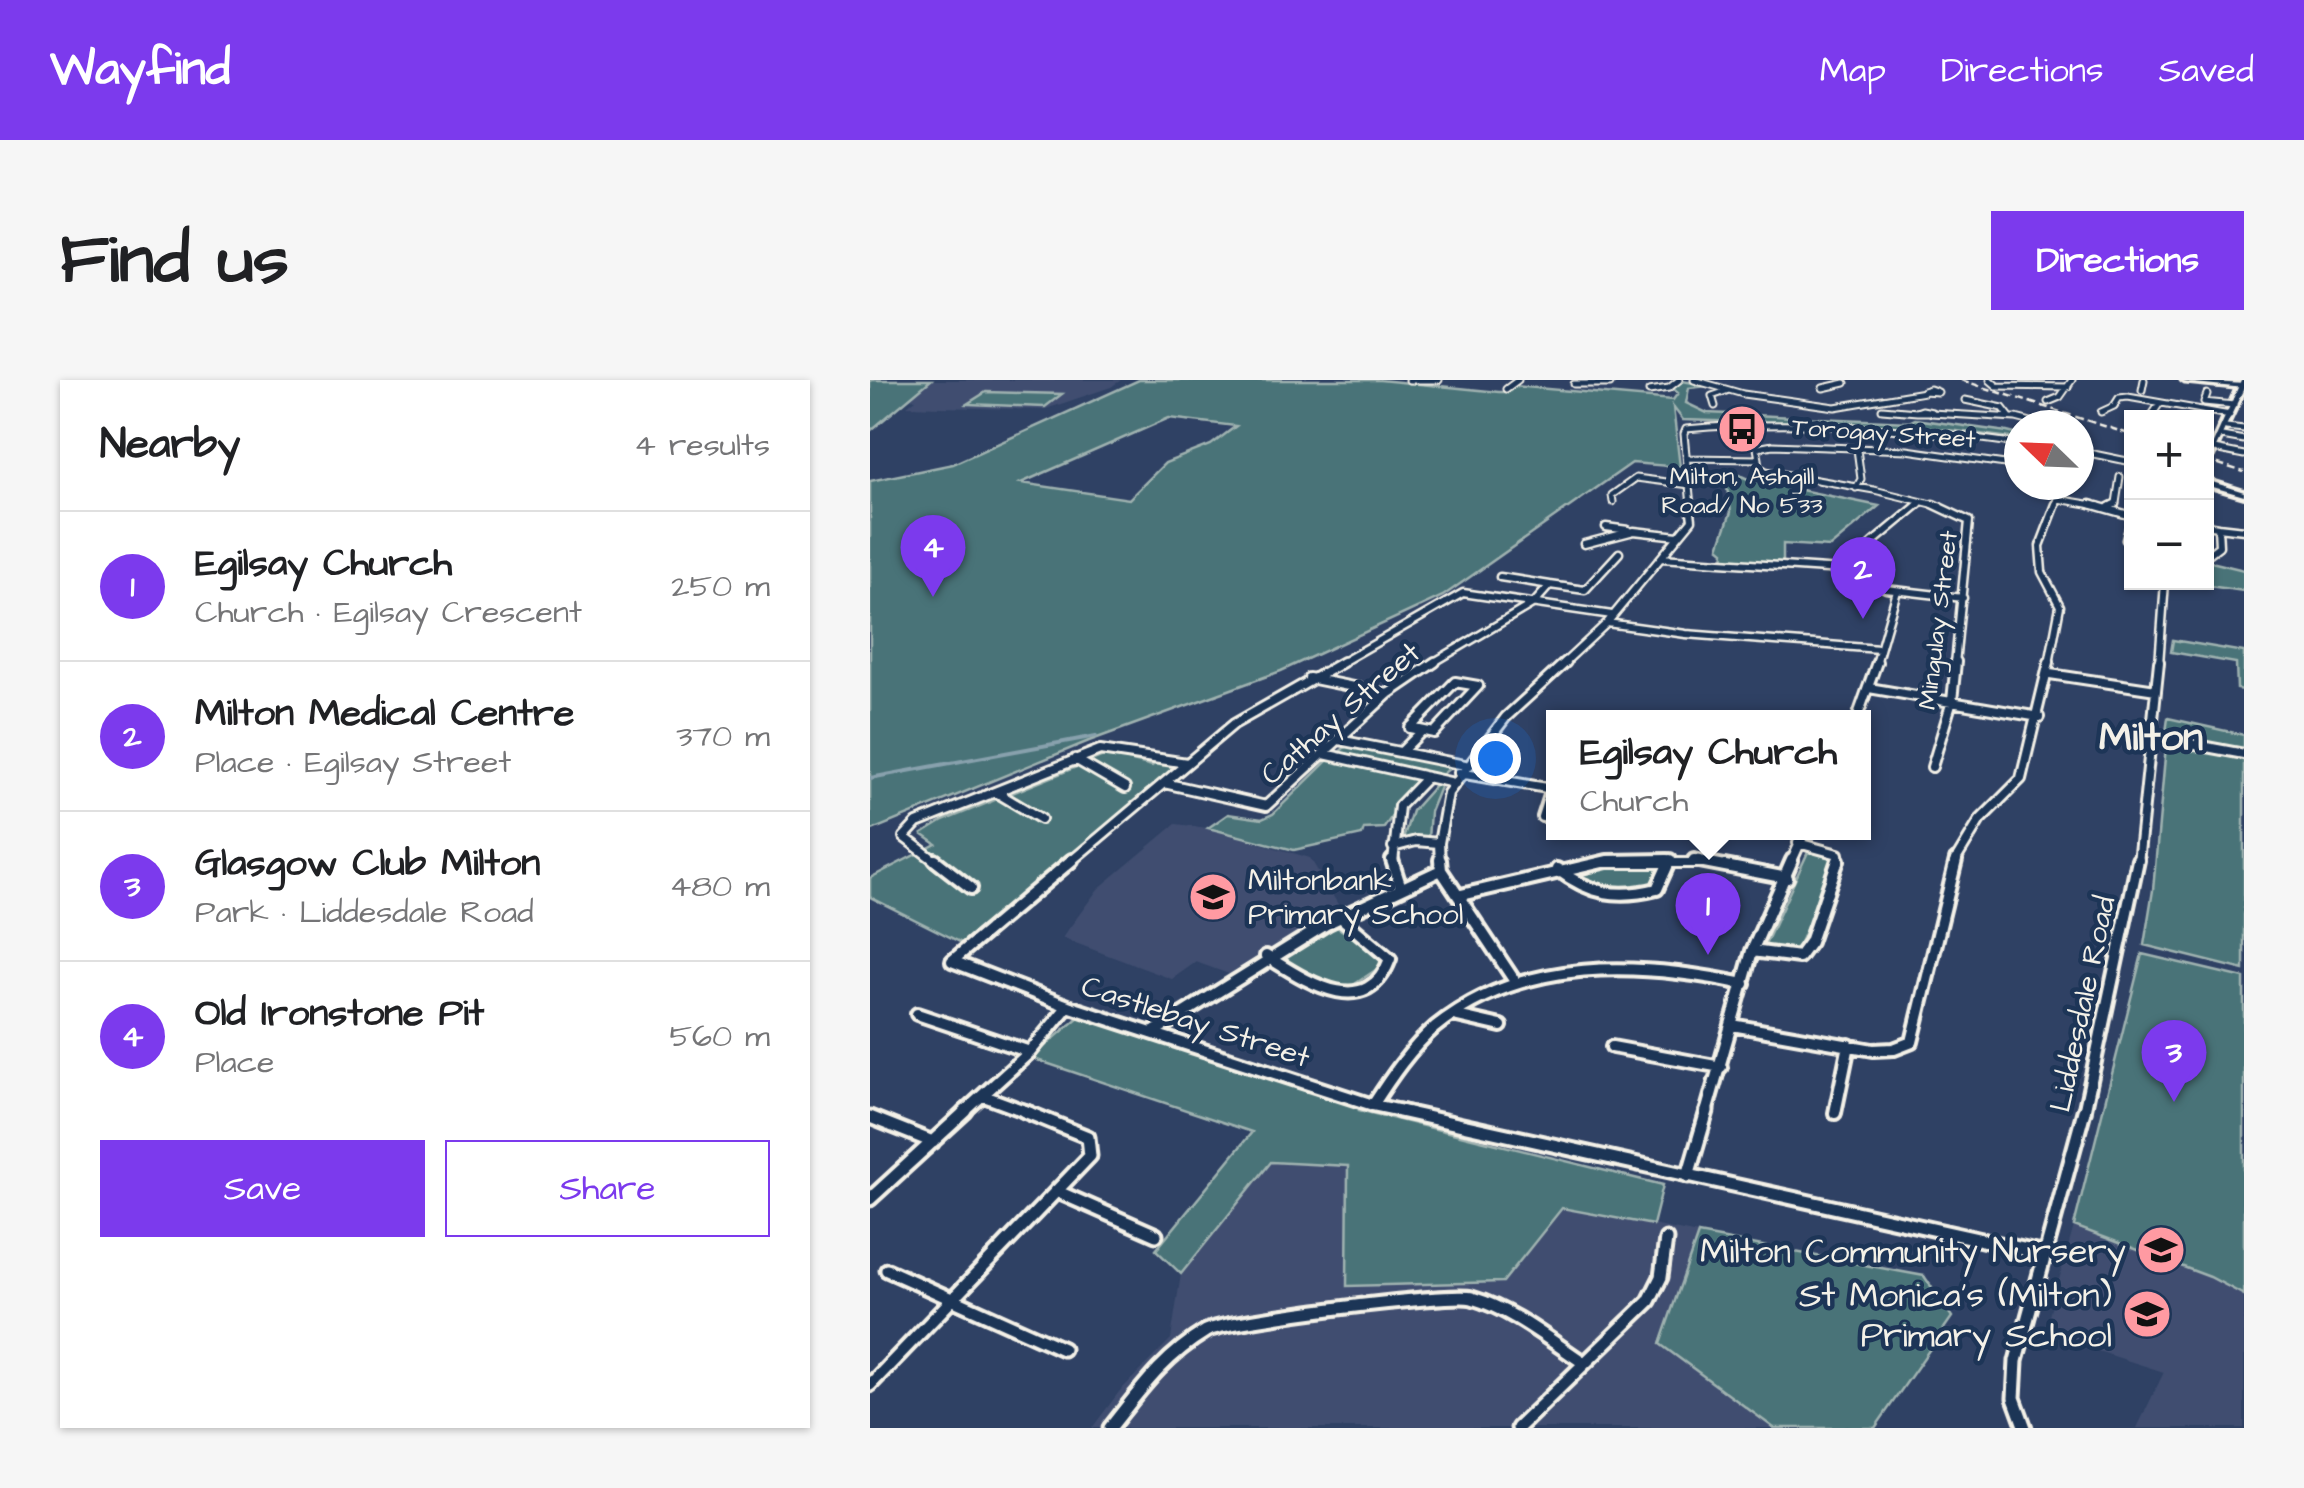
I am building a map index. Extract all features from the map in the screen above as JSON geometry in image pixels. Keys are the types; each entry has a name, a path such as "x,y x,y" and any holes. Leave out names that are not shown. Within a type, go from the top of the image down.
{"main road":[{"path":"2184,380 2243,384"}],"street":[{"path":"1409,380 1438,381"},
{"path":"1506,389 1518,380"},
{"path":"1649,390 1669,388 1679,380"},
{"path":"1694,380 1775,399 1842,408 1924,392"},
{"path":"1836,380 1848,384"},
{"path":"1990,380 1997,386 2068,387"},
{"path":"2043,380 2053,387"},
{"path":"2048,402 2060,397 2072,380"},
{"path":"2142,390 2144,380"},
{"path":"1578,383 1610,384"},
{"path":"1823,388 1848,384"},
{"path":"2214,449 2243,384"},
{"path":"1715,406 1712,396 1729,390"},
{"path":"2207,394 2204,402 2234,405"},
{"path":"2101,412 2122,396 2230,415"},
{"path":"1772,408 1775,399"},
{"path":"1965,400 2005,410"},
{"path":"2155,410 2160,403"},
{"path":"1882,409 1960,418 2004,416"},
{"path":"2226,427 2244,429"},
{"path":"1516,983 1441,870 1439,843 1448,793 1462,769 1527,695 1606,623 1694,518 1684,434 1781,428 2004,440"},
{"path":"2222,436 2244,440"},
{"path":"1962,455 1969,437"},
{"name":"Torogay Street","path":"1759,459 1757,448 1764,446 1962,455 2004,463"},
{"path":"1856,488 1861,479 1857,448"},
{"path":"2094,455 2124,461"},
{"path":"2214,455 2244,455"},
{"path":"1687,458 1759,459"},
{"name":"Mingulay Street","path":"1759,459 1760,467 1766,470 1952,509 1969,521 1952,701 1932,766"},
{"path":"2109,508 2116,503 2120,476"},
{"path":"1613,502 1612,495 1636,478 1690,484"},
{"path":"2214,483 2244,492"},
{"path":"1732,1025 1849,1046 1894,1049 1912,1042 1954,862 1980,820 2021,779 2039,717 2060,606 2042,572 2040,546 2058,500"},
{"path":"2064,500 2124,513"},
{"path":"1921,502 1878,538 1858,560 1856,571 1860,579 1873,586 1963,598"},
{"path":"2214,526 2244,530"},
{"path":"1606,527 1678,536"},
{"path":"2214,550 2219,546 2218,527"},
{"path":"1584,544 1634,531"},
{"path":"1500,577 1585,590 1618,553"},
{"path":"1661,558 1856,571"},
{"name":"Cathay Street","path":"1164,783 1266,806 1388,694 1454,648 1534,603 1550,585"},
{"name":"Liddesdale Road","path":"2025,1428 2014,1398 2016,1361 2090,1097 2123,943 2145,814 2164,590"},
{"path":"1859,710 1897,591"},
{"path":"1463,593 1612,615"},
{"name":"Castlebay Street","path":"1463,593 1234,724 952,961 1068,1006 1373,1105 2045,1254"},
{"path":"1606,623 1686,634 1878,649"},
{"path":"2050,674 2156,690"},
{"path":"1309,678 1388,694"},
{"path":"1455,682 1478,686 1434,733 1422,731 1410,728 1455,682"},
{"path":"1869,688 2039,717"},
{"path":"1402,752 1422,731"},
{"path":"2153,737 2244,754"},
{"path":"1339,740 1546,788"},
{"path":"971,888 904,837 918,824 1100,750 1187,763"},
{"path":"1324,754 1454,783"},
{"path":"1075,760 1125,788"},
{"path":"1400,885 1392,864 1399,806 1427,777"},
{"path":"996,792 1040,819"},
{"path":"1542,817 1546,806"},
{"path":"1688,1176 1752,952 1800,840"},
{"path":"1392,847 1416,841 1439,843"},
{"path":"1752,952 1800,957 1810,942 1839,866 1838,854 1798,844"},
{"path":"1461,895 1607,860 1692,860 1787,878"},
{"path":"1557,870 1577,886 1604,898 1634,896 1657,889 1670,860"},
{"path":"1152,1033 1266,956 1338,915 1441,870"},
{"path":"1266,956 1324,990 1346,996 1365,988 1387,970 1390,958 1338,915"},
{"path":"1373,1105 1424,1039 1453,1015 1516,983 1578,969 1638,967 1689,970 1744,984"},
{"path":"870,1199 1030,1052 1068,1006"},
{"path":"917,1014 1030,1052"},
{"path":"1453,1015 1501,1026"},
{"path":"1835,1114 1849,1046"},
{"path":"1612,1048 1721,1067"},
{"path":"870,1384 1090,1156 1088,1137 984,1096"},
{"path":"870,1117 933,1142"},
{"path":"1056,1192 1156,1235"},
{"path":"1518,1428 1649,1301 1661,1276 1666,1239"},
{"path":"887,1270 1063,1349"},
{"path":"1110,1428 1164,1360 1210,1328 1258,1318 1466,1296 1502,1308 1584,1363"}],"shaded area":[{"path":"931,380 1121,380 1043,410 907,406 916,399 908,398"},
{"name":"Miltonbank Primary School","path":"1176,824 1208,828 1310,858 1339,906 1229,974 1196,962 1172,979 1062,938 1098,889"},
{"path":"1271,1162 1348,1165 1347,1286 1503,1282 1562,1207 1698,1234 1660,1344 1774,1428 1092,1428 1119,1392 1171,1339 1181,1274"},
{"name":"St Monica's (Milton) Primary School","path":"2074,1226 2210,1277 2244,1295 2244,1428 2137,1428 2164,1372 2044,1334"}],"green space":[{"path":"870,380 931,380 870,431"},
{"path":"1139,380 1380,380 1499,392 1509,392 1514,386 1673,400 1678,393 1672,388 1683,381 1708,386 1689,388 1686,403 1707,413 1909,422 1915,419 2004,432 2004,437 1932,428 1683,420 1673,407 1680,467 1632,463 1443,596 1281,671 1089,741 870,831 870,481 953,464","holes":["1169,418 1236,426 1211,445 1165,463 1129,499 1021,483"]},
{"path":"986,392 1062,394 1045,407 967,404"},
{"path":"1739,475 1879,506 1830,547 1783,544 1783,565 1723,562 1724,551 1719,547 1731,512 1725,476"},
{"path":"2214,563 2244,570 2244,591 2214,587"},
{"path":"2173,640 2244,652 2244,690 2237,689 2236,663 2171,652"},
{"path":"2168,718 2244,735 2244,749 2171,735 2166,732"},
{"path":"2171,743 2244,758 2244,970 2144,945 2166,746"},
{"path":"1348,745 1451,767 1442,775 1339,752"},
{"path":"1113,752 1116,757 1152,766 1158,761 1177,765 966,945 870,897 870,878 936,844 922,834 943,821"},
{"path":"1329,759 1417,779 1384,828 1364,829 1362,835 1294,850 1208,828 1228,814 1262,819 1273,814"},
{"path":"1436,784 1440,787 1430,812 1428,839 1415,837 1402,842 1412,811"},
{"path":"1808,852 1829,855 1836,861 1798,947 1791,951 1765,945"},
{"path":"1647,864 1661,868 1653,887 1604,890 1580,874 1593,868"},
{"path":"1335,926 1377,952 1383,965 1346,990 1327,986 1280,956 1302,939"},
{"path":"2142,954 2244,978 2244,1295 2210,1277 2074,1226"},
{"path":"1087,1010 1363,1096 1359,1110 1663,1185 1653,1225 1562,1208 1503,1282 1347,1286 1348,1166 1271,1162 1181,1274 1156,1250 1252,1132 1031,1058"},
{"path":"1698,1234 1924,1276 1952,1317 1875,1428 1774,1428 1660,1344"}],"waterway":[{"path":"870,778 1096,736"}],"railway":[{"path":"1961,380 2124,432"},
{"path":"2214,463 2244,472"}],"place":[{"name":"Milton, Ashgill Road/ No 533","path":"1742,429"},
{"name":"Old Ironstone Pit","path":"933,597"},
{"name":"Milton Medical Centre","path":"1863,619"},
{"name":"Miltonbank Primary School","path":"1213,897"},
{"name":"Egilsay Church","path":"1708,955"},
{"name":"Glasgow Club Milton","path":"2174,1102"},
{"name":"Milton Community Nursery","path":"2161,1250"},
{"name":"St Monica's (Milton) Primary School","path":"2147,1314"}],"district":[{"name":"Milton","path":"2151,736"}]}
